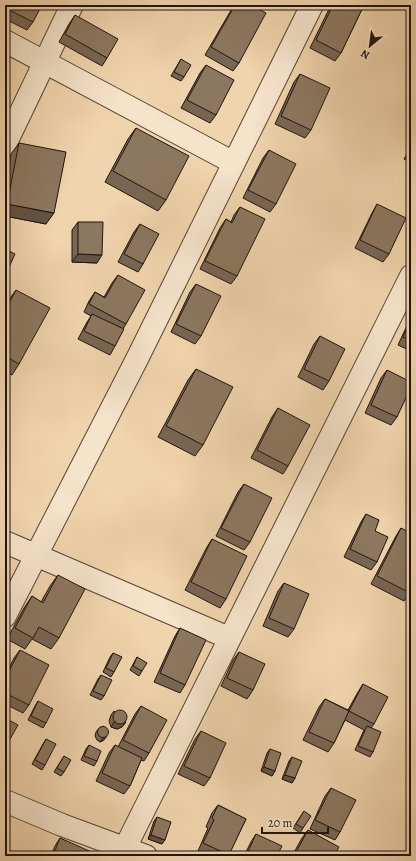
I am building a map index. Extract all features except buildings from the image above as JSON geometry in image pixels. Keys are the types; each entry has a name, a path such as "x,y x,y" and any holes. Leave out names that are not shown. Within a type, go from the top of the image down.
{"street":[{"path":"5,145 72,5"},
{"path":"5,616 137,359 312,5"},
{"path":"5,41 234,163"},
{"path":"123,852 411,276"},
{"path":"5,542 229,638"},
{"path":"5,801 123,852 146,856"}]}
